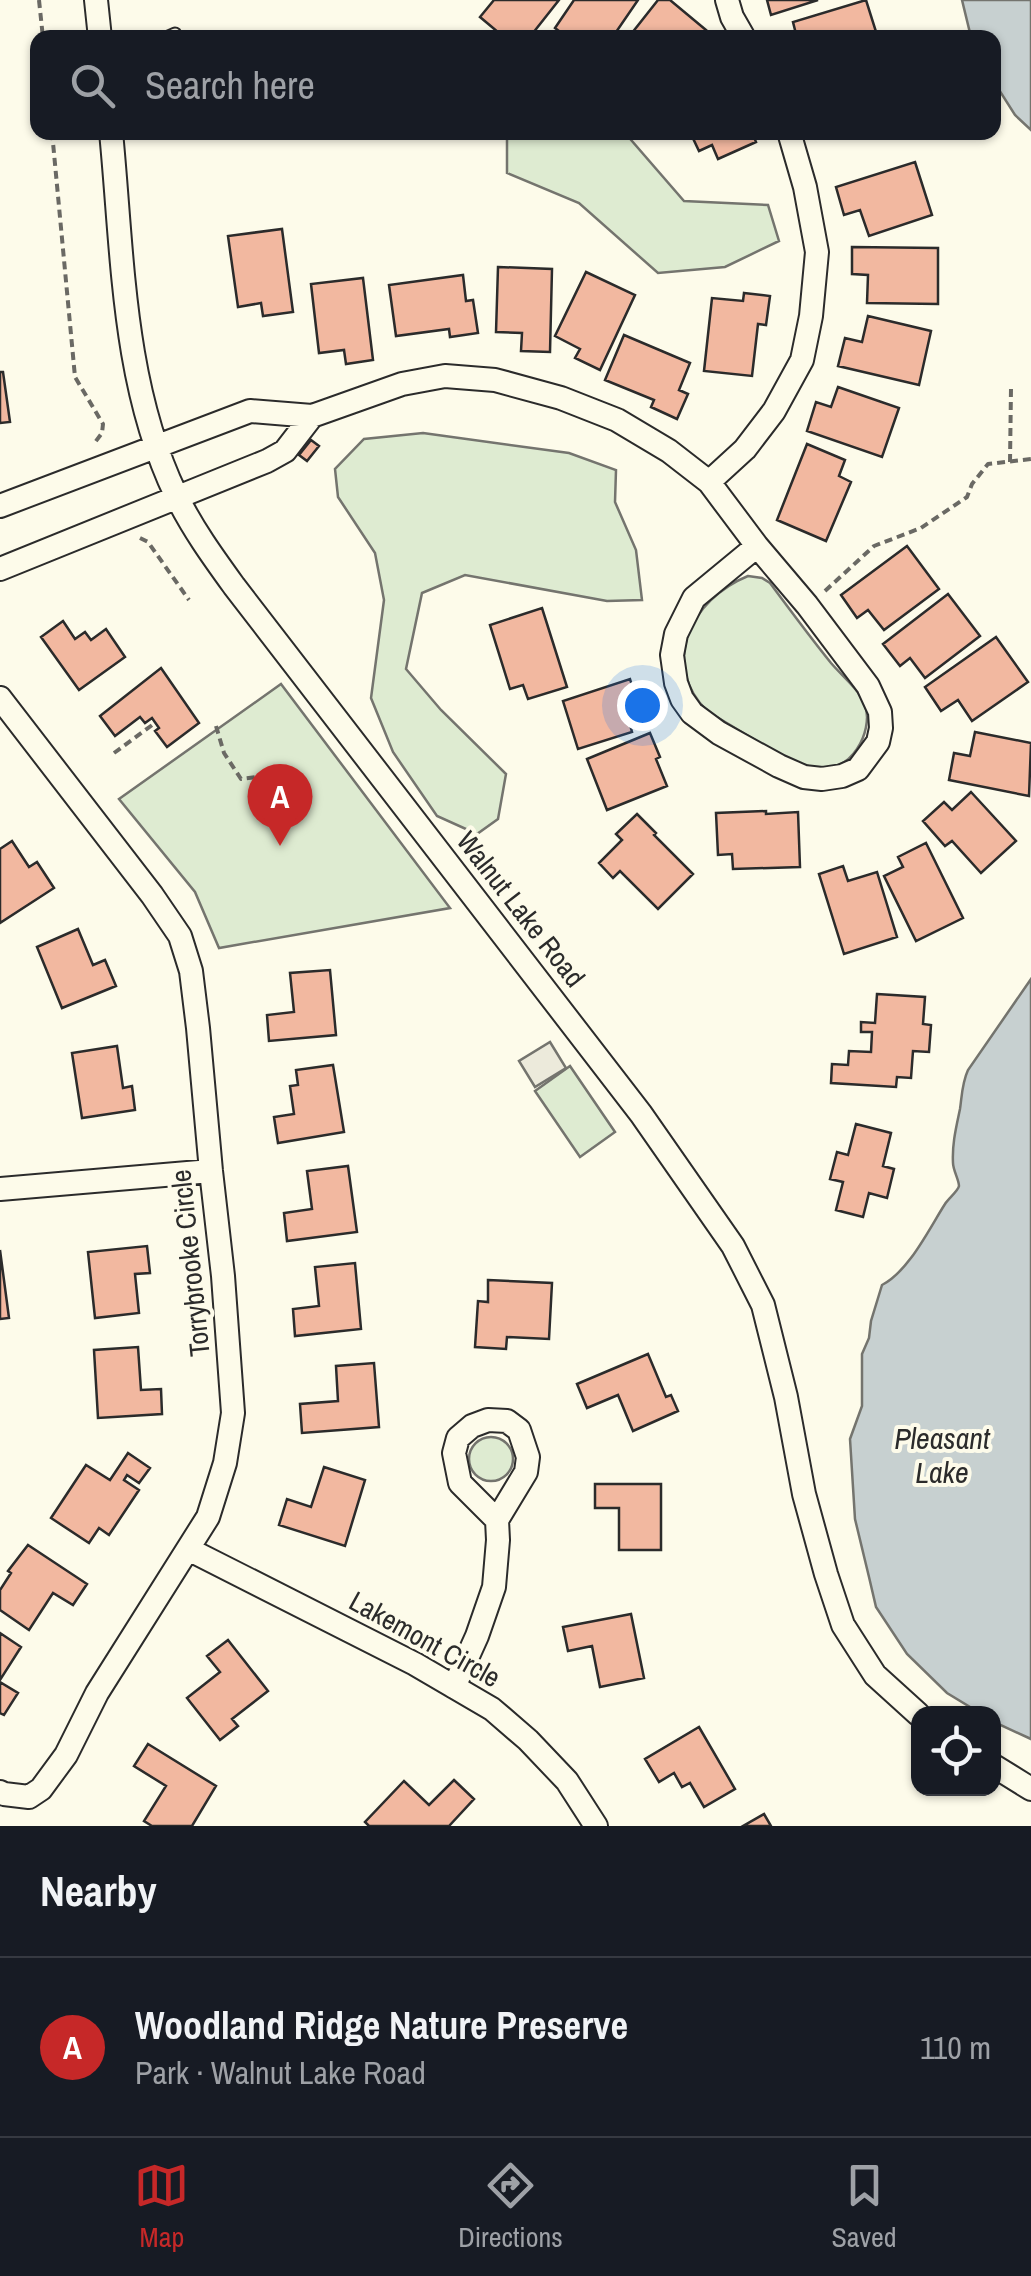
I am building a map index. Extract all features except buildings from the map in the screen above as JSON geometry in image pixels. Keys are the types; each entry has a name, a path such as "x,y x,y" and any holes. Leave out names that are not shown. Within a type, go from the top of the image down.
{"street":[{"path":"96,0 99,30"},
{"path":"728,0 740,30"},
{"name":"Walnut Lake Road","path":"111,140 134,359 145,412 176,496 200,539 234,586 641,1114 732,1246 763,1306 786,1397 804,1494 843,1626 875,1675 911,1708"},
{"path":"709,482 745,449 774,411 802,360 817,252 806,187 791,140"},
{"path":"0,506 250,411 312,416 402,384 445,376 495,380 561,398 617,420 709,482 808,605 868,686 880,712 878,742 858,769 842,776 804,777 719,733 692,712 676,683 672,656 676,634 694,598 757,546"},
{"path":"0,569 267,461 285,451 312,416"},
{"name":"Torrybrooke Circle","path":"0,698 152,894 180,936 198,1028 233,1414 225,1463 208,1517 98,1693 66,1755 41,1789 29,1797 0,1792"},
{"path":"0,1189 210,1171"},
{"path":"454,1686 494,1587 497,1520"},
{"name":"Lakemont Circle","path":"188,1549 415,1664 492,1708 567,1782 596,1826"},
{"path":"1001,1770 1031,1789"}],"path":[{"path":"39,0 42,30"},
{"path":"53,140 75,377 103,424 102,433 90,449 98,469"},
{"path":"1010,462 1011,388"},
{"path":"808,605 874,546 920,528 967,497 988,464 1031,459"},
{"path":"122,519 132,534 148,542 189,600"},
{"path":"114,753 155,722"},
{"path":"216,726 224,753 241,779 265,776 280,780 291,794 295,814 292,824"}],"green space":[{"path":"507,140 631,140 684,201 768,205 779,241 725,267 658,273 579,203 507,173"},
{"path":"423,433 569,453 616,470 615,502 636,550 642,600 607,601 465,575 422,593 406,669 506,774 498,819 477,834 437,816 393,752 371,698 384,600 375,553 338,497 335,469 364,439"},
{"path":"748,576 770,583 865,705 867,722 860,744 846,761 834,767 793,761 708,712 693,693 684,654 688,635 711,600"},
{"path":"281,684 450,908 219,948 195,892 119,799"},
{"path":"570,1066 615,1132 580,1157 535,1091"},
{"path":"491,1437 507,1443 513,1459 507,1475 491,1481 475,1475 469,1459 475,1443"}],"shaded area":[{"path":"550,1042 566,1068 535,1087 519,1061"}],"water":[{"path":"962,0 1031,0 1031,130 1001,93 1001,30 969,30"},
{"name":"Pleasant Lake","path":"1031,979 1031,1739 1001,1725 1001,1706 968,1706 947,1693 907,1654 876,1607 855,1519 850,1439 862,1406 862,1354 882,1285 910,1260 958,1188 953,1149 968,1070"}],"place":[{"name":"Woodland Ridge Nature Preserve","path":"280,846"}]}
